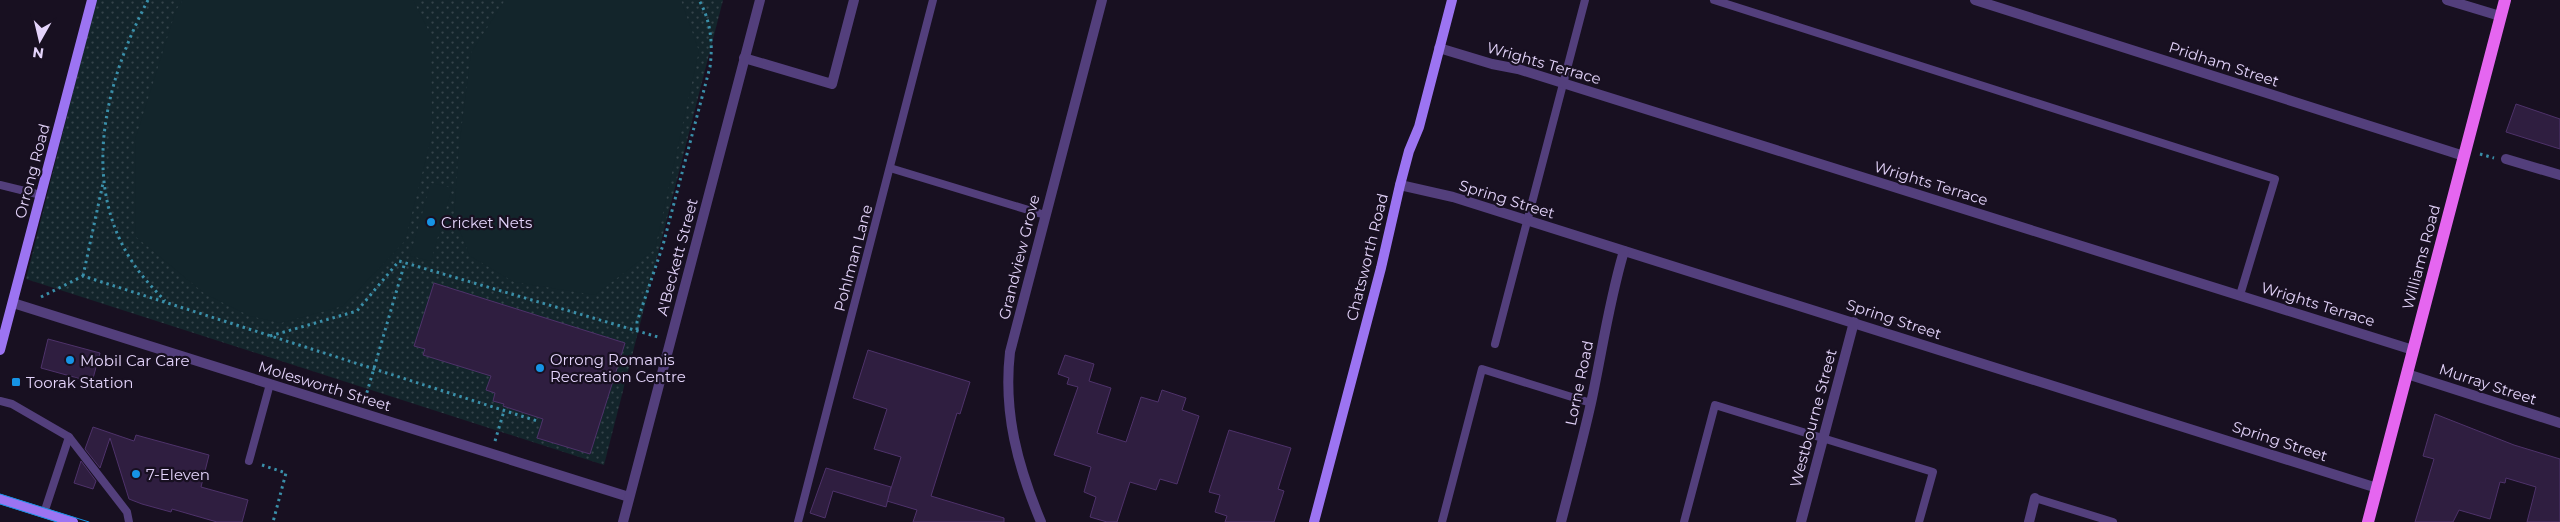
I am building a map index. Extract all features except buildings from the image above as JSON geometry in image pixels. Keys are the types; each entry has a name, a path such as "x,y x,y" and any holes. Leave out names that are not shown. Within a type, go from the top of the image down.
{"main road":[{"name":"Williams Road","path":"2368,522 2504,0"}],"street":[{"name":"Orrong Road","path":"0,350 92,0"},
{"name":"A'Beckett Street","path":"623,522 760,0"},
{"path":"744,58 832,84 854,0"},
{"name":"Grandview Grove","path":"1041,522 1026,486 1009,421 1007,396 1010,352 1102,0"},
{"name":"Chatsworth Road","path":"1314,522 1381,268 1400,185 1409,151 1419,127 1452,0"},
{"name":"Pridham Street","path":"1975,0 2464,156"},
{"path":"2447,0 2500,16"},
{"name":"Wrights Terrace","path":"1439,48 1563,83 2413,350"},
{"path":"2506,159 2560,175"},
{"name":"Spring Street","path":"1400,185 1453,197 1624,250 2377,488"},
{"name":"Lorne Road","path":"1561,522 1591,403 1610,313 1611,295 1624,250"},
{"name":"Molesworth Street","path":"13,302 629,497"},
{"name":"Westbourne Street","path":"1801,522 1854,322"},
{"name":"Murray Street","path":"2407,374 2560,423"},
{"path":"2029,522 2035,498"},
{"path":"0,499 73,522"}],"lane":[{"name":"Pohlman Lane","path":"798,522 933,0"},
{"path":"1495,344 1585,0"},
{"path":"1714,0 2275,179 2240,295"},
{"path":"890,168 1045,215"},
{"path":"0,185 41,195"},
{"path":"1442,522 1482,369 1591,403"},
{"path":"249,461 270,384"},
{"path":"0,401 12,404 69,437 127,512 128,522"},
{"path":"1684,522 1715,405 1933,472 1919,522"},
{"path":"44,513 69,437"},
{"path":"2035,498 2113,522"}],"path":[{"path":"148,0 115,79 106,115 102,151 103,180 110,217 121,242 133,264 165,301"},
{"path":"637,330 637,322 664,245 710,67 712,50 709,24 700,0"},
{"path":"83,276 103,180"},
{"path":"269,336 357,311 399,261 671,340"},
{"path":"365,399 404,262"},
{"path":"41,297 83,276 537,421"},
{"path":"495,440 504,411"},
{"path":"249,461 286,473 273,522"}],"shaded area":[{"path":"96,0 723,0 604,465 26,279"},
{"path":"183,0 413,0 431,35 432,135 405,241 343,306 281,323 250,316 205,294 136,237 135,140 176,10"},
{"path":"505,0 681,0 699,51 655,249 595,295 514,282 470,256 454,217 459,147 471,53"},
{"name":"Cricket Nets","path":"431,183 452,188 431,261 410,256"}],"tram line":[{"path":"0,494 89,522"},
{"path":"0,504 57,522"}],"place":[{"name":"Cricket Nets","path":"431,222"},
{"name":"Mobil Car Care","path":"70,360"},
{"name":"Orrong Romanis Recreation Centre","path":"540,368"},
{"name":"Toorak Station","path":"16,382"},
{"name":"7-Eleven","path":"136,474"}]}
